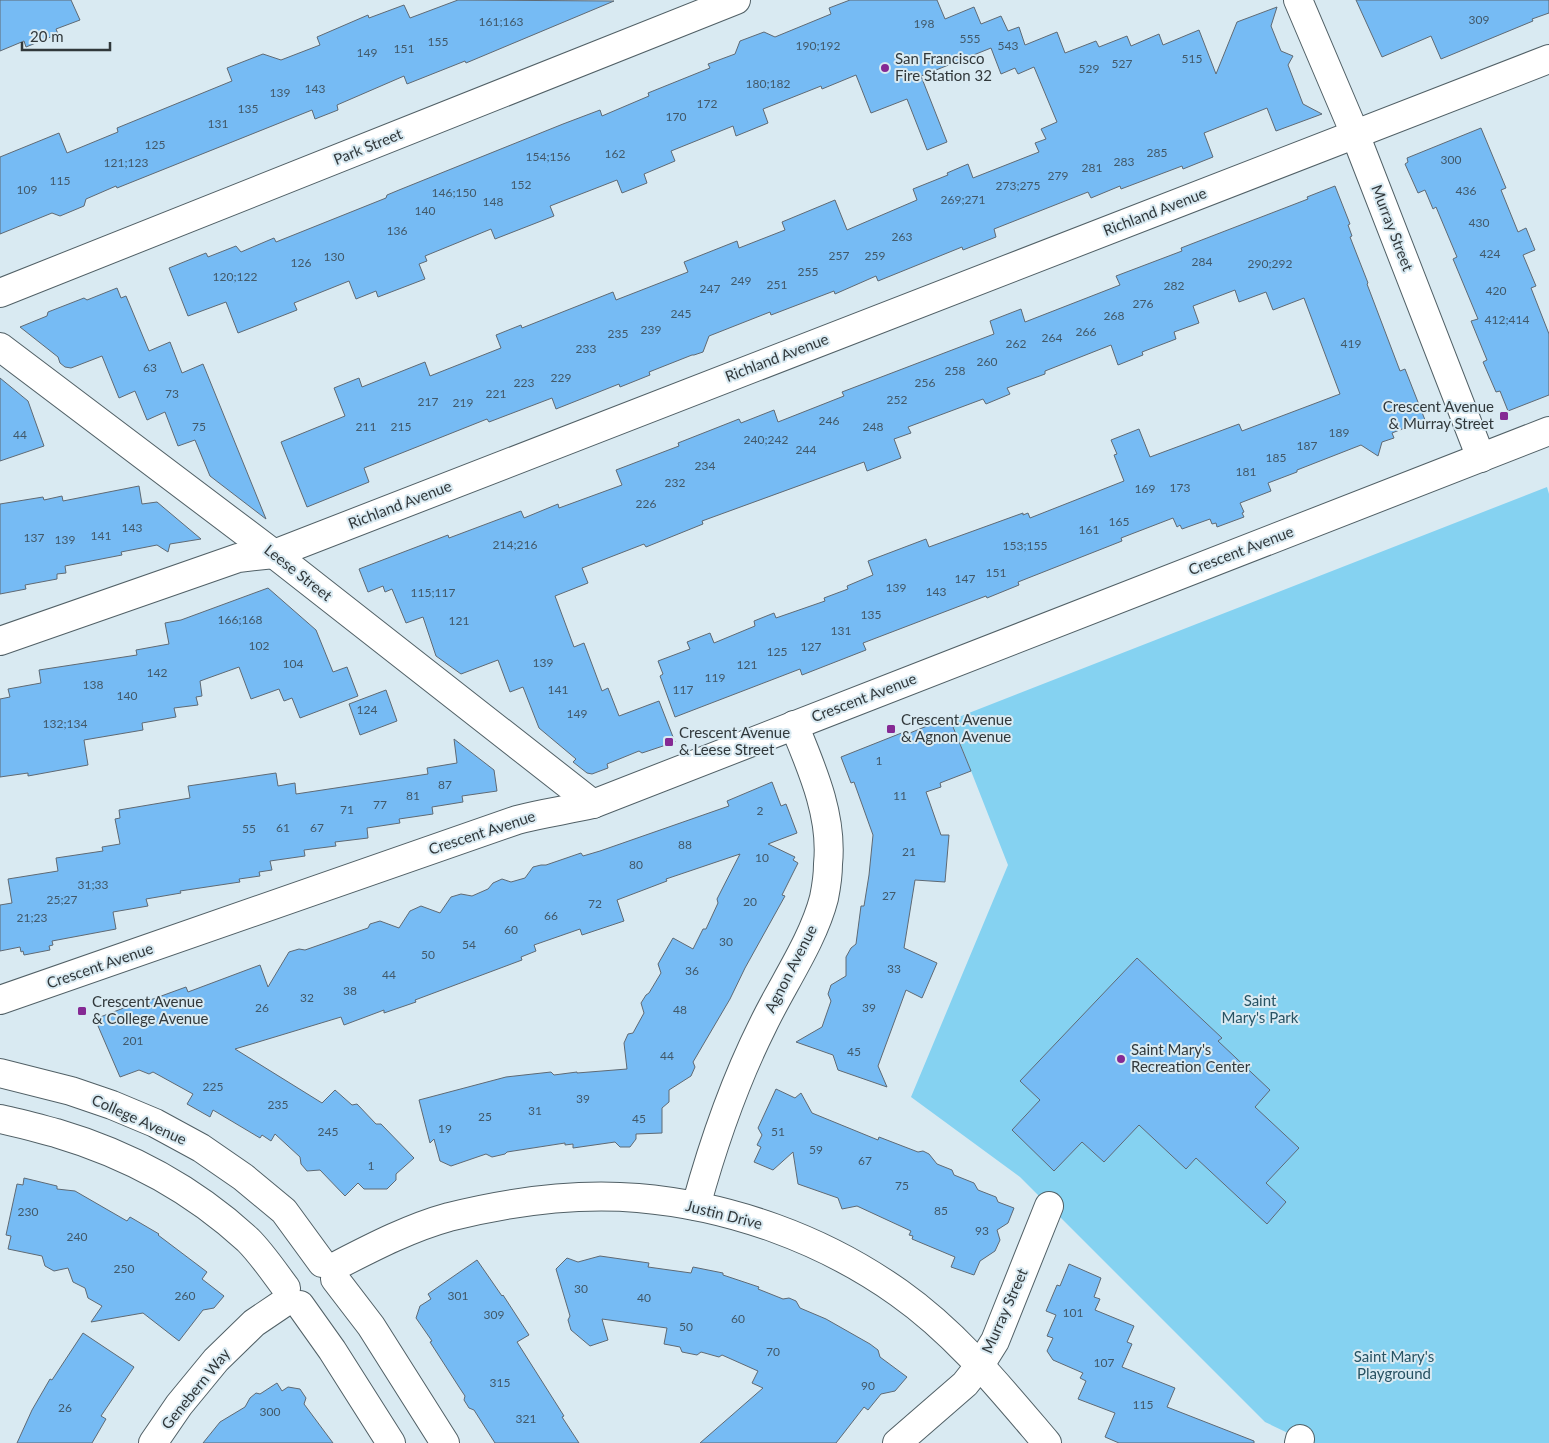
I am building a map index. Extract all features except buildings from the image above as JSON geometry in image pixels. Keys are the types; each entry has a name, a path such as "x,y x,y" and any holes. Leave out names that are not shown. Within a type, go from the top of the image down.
{"street":[{"name":"Park Street","path":"0,293 736,0"},
{"name":"Murray Street","path":"1298,0 1355,134 1482,458"},
{"name":"Richland Avenue","path":"0,641 238,558 274,554 1549,59"},
{"name":"Leese Street","path":"0,347 274,554 593,804"},
{"name":"Crescent Avenue","path":"0,1000 517,820 541,813 593,804 1549,431"},
{"name":"Agnon Avenue","path":"696,1206 724,1116 762,1025 809,936 824,898 829,863 827,826 817,783 794,725"},
{"name":"College Avenue","path":"0,1072 71,1091 112,1105 155,1123 201,1148 243,1177 284,1211 371,1326 445,1443"},
{"path":"0,1118 57,1133 136,1163 178,1187 215,1212 250,1242 332,1350 391,1443"},
{"name":"Justin Drive","path":"291,1298 290,1278 300,1269 312,1264 330,1270 390,1239 448,1218 510,1204 574,1197 638,1198 696,1206 749,1219 802,1240 850,1262 899,1294 943,1329 980,1365 1047,1443"},
{"name":"Murray Street","path":"897,1443 965,1384 980,1365 995,1341 1049,1206"},
{"name":"Genebern Way","path":"153,1443 179,1405 216,1360 254,1324 291,1298"}],"green space":[{"name":"Saint Mary's Park","path":"1547,487 1549,494 1549,1443 1309,1443 1265,1422 1020,1177 911,1097 1008,865 951,720"}],"place":[{"name":"San Francisco Fire Station 32","path":"885,68"},
{"name":"Crescent Avenue & Murray Street","path":"1504,416"},
{"name":"Crescent Avenue & Agnon Avenue","path":"891,729"},
{"name":"Crescent Avenue & Leese Street","path":"669,742"},
{"name":"Crescent Avenue & College Avenue","path":"82,1011"},
{"name":"Saint Mary's Recreation Center","path":"1121,1059"}],"park label":[{"name":"Saint Mary's Playground","path":"1394,1366"}]}
